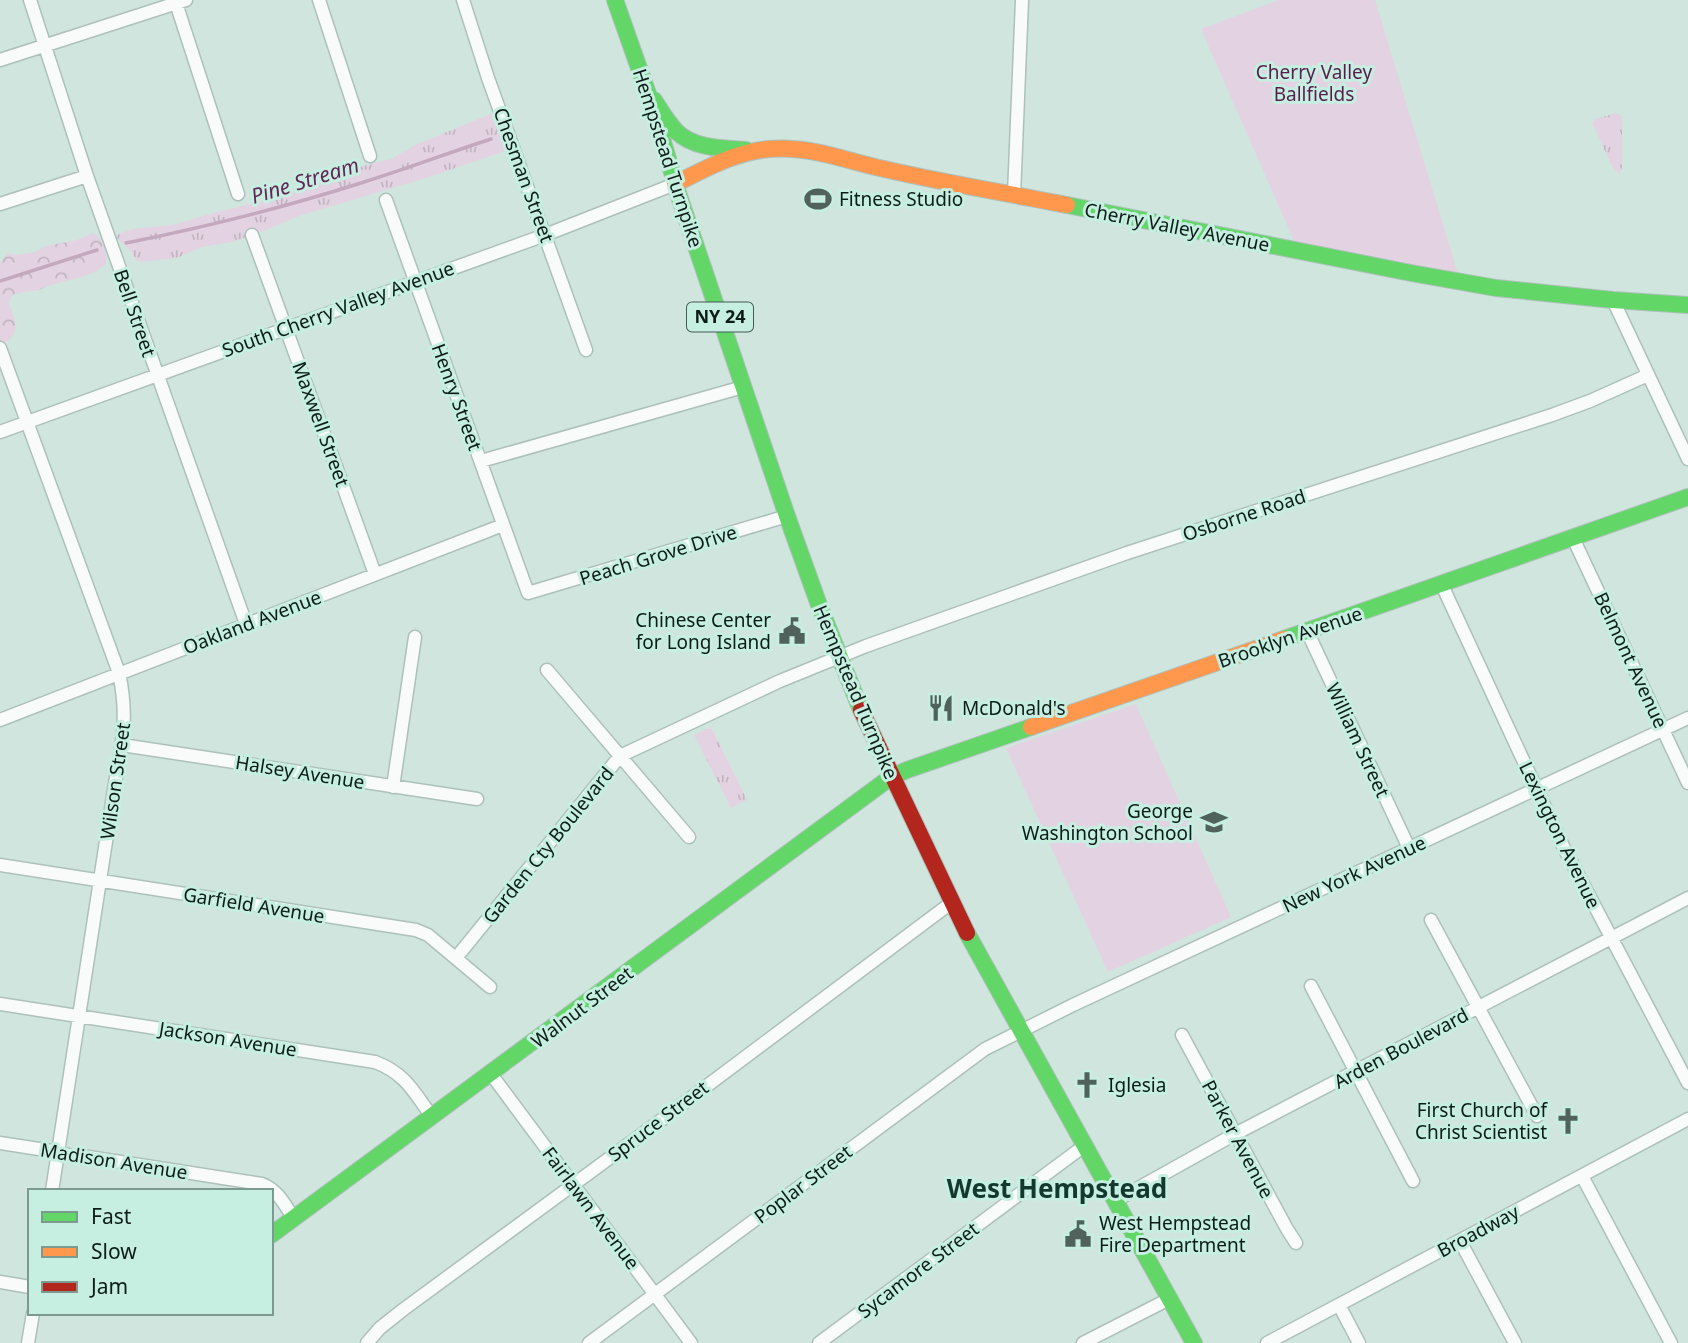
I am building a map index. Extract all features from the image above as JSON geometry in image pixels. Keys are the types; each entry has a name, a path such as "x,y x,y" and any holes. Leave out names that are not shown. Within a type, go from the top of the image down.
{"street":[{"name":"Bell Street","path":"30,0 87,176 246,624"},
{"path":"319,0 370,156"},
{"name":"Chesman Street","path":"463,0 488,78 586,350"},
{"name":"Hempstead Turnpike","path":"615,0 787,516 864,719 951,903 1194,1343"},
{"path":"1014,195 1022,0"},
{"path":"0,60 179,1 238,194"},
{"path":"647,90 670,123 687,140 753,151"},
{"name":"Cherry Valley Avenue","path":"675,184 725,160 753,151 782,148 804,150 883,169 1419,275 1496,288 1688,305"},
{"path":"0,204 87,176"},
{"name":"South Cherry Valley Avenue","path":"0,432 416,282 675,184"},
{"name":"Henry Street","path":"386,200 528,593"},
{"name":"Maxwell Street","path":"252,235 375,574"},
{"path":"1613,300 1688,459"},
{"name":"Wilson Street","path":"0,348 119,673 125,710 122,745 52,1189"},
{"name":"Osborne Road","path":"839,657 1127,553 1552,415 1648,375"},
{"path":"481,461 743,387"},
{"name":"Brooklyn Avenue","path":"891,777 1688,497"},
{"name":"Peach Grove Drive","path":"528,593 787,516"},
{"name":"Oakland Avenue","path":"0,719 503,525"},
{"name":"Belmont Avenue","path":"1573,538 1688,783"},
{"name":"Lexington Avenue","path":"1441,583 1563,846 1688,1083"},
{"name":"William Street","path":"1307,631 1409,848"},
{"path":"393,787 415,636"},
{"name":"Garden Cty Boulevard","path":"456,958 620,756 780,681 839,657"},
{"path":"547,670 690,837"},
{"name":"New York Avenue","path":"1021,1033 1073,1005 1688,718"},
{"name":"Halsey Avenue","path":"122,745 477,799"},
{"name":"Walnut Street","path":"273,1234 891,777"},
{"name":"Garfield Avenue","path":"0,865 416,930 428,935 490,987"},
{"name":"Arden Boulevard","path":"1115,1201 1235,1134 1688,898"},
{"name":"Spruce Street","path":"367,1343 380,1328 404,1309 951,903"},
{"path":"1431,920 1537,1115"},
{"path":"1311,986 1413,1181"},
{"name":"Jackson Avenue","path":"0,1004 375,1062 405,1079 432,1117"},
{"name":"Poplar Street","path":"589,1343 985,1049 1021,1033"},
{"name":"Parker Avenue","path":"1182,1035 1296,1243"},
{"name":"Fairlawn Avenue","path":"491,1074 691,1343"},
{"name":"Broadway","path":"1268,1343 1688,1119"},
{"name":"Madison Avenue","path":"0,1143 75,1157 262,1184 271,1189"},
{"name":"Sycamore Street","path":"819,1343 1084,1146"},
{"path":"1582,1176 1671,1343"},
{"name":"Madison Avenue","path":"273,1190 280,1196 294,1219"},
{"path":"1460,1241 1515,1343"},
{"path":"0,1282 28,1287"},
{"path":"1083,1343 1169,1299"},
{"path":"1339,1305 1359,1343"},
{"path":"29,1343 33,1315"}],"green space":[{"name":"Cherry Valley Ballfields","path":"1279,0 1375,0 1459,277 1298,250 1201,29"},
{"path":"498,111 511,149 429,177 299,216 232,242 202,247 177,258 142,262 136,260 117,238 118,234 133,229 172,225 311,186 352,169 391,159 415,145"},
{"path":"1617,113 1622,117 1620,175 1612,166 1592,123 1595,119"},
{"path":"93,233 100,238 104,246 106,264 82,277 12,296 9,302 15,332 0,348 0,263 8,253 17,255 35,252 46,246 77,240"},
{"path":"1136,704 1231,917 1108,972 1006,748"},
{"path":"711,727 747,800 731,808 694,735"}],"waterway":[{"name":"Pine Stream","path":"126,243 305,200 491,139"},
{"name":"Pine Stream","path":"0,281 97,250"}],"traffic: fast":[{"path":"615,0 787,516 861,710"},
{"path":"654,100 671,125 684,138 710,147 746,150"},
{"path":"1067,205 1496,288 1688,305"},
{"path":"1284,639 1688,497"},
{"path":"273,1234 891,777 1031,727"},
{"path":"967,933 1194,1343"}],"traffic: slow":[{"path":"675,184 732,157 784,148 813,151 907,174 1067,205"},
{"path":"1031,727 1284,639"}],"traffic: jam":[{"path":"861,710 967,933"}],"place":[{"name":"Fitness Studio","path":"818,199"},
{"name":"Chinese Center for Long Island","path":"792,631"},
{"name":"McDonald's","path":"941,708"},
{"name":"George Washington School","path":"1214,822"},
{"name":"Iglesia","path":"1087,1085"},
{"name":"First Church of Christ Scientist","path":"1568,1121"},
{"name":"West Hempstead Fire Department","path":"1078,1234"}],"district":[{"name":"West Hempstead","path":"1057,1189"}]}
